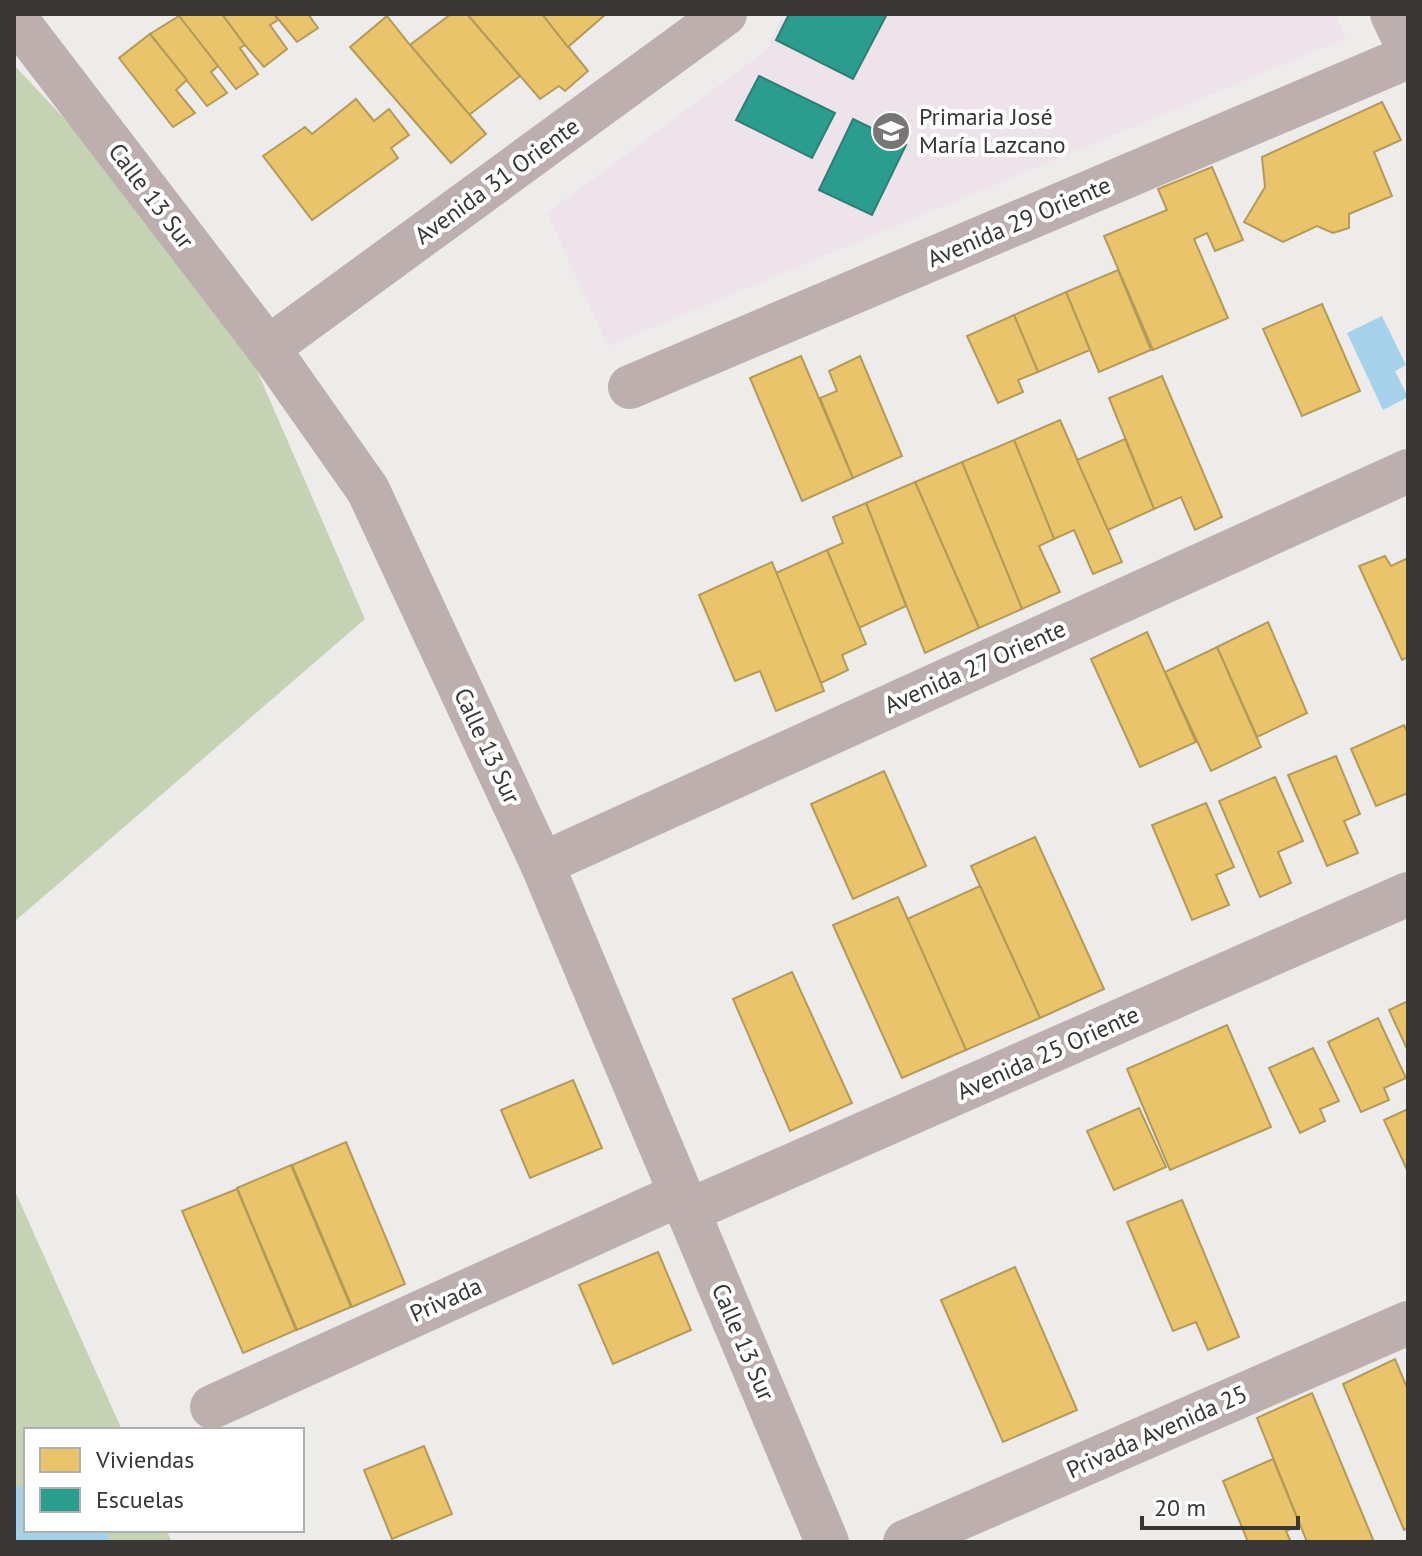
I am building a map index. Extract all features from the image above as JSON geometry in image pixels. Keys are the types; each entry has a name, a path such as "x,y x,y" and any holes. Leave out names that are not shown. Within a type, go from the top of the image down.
{"street":[{"name":"Avenida 31 Oriente","path":"268,348 725,14"},
{"path":"1392,14 1408,48"},
{"name":"Calle 13 Sur","path":"21,21 268,348 368,490 542,864 827,1542"},
{"name":"Avenida 29 Oriente","path":"630,387 1408,57"},
{"name":"Avenida 27 Oriente","path":"542,864 1408,471"},
{"name":"Avenida 25 Oriente","path":"684,1203 1408,894"},
{"name":"Privada","path":"212,1407 684,1203"},
{"name":"Privada Avenida 25","path":"905,1542 1408,1323"}],"shaded area":[{"name":"Primaria José María Lazcano","path":"782,14 1336,14 1346,38 608,346 547,213 768,49"}],"green space":[{"path":"14,65 219,283 365,619 14,922"},
{"path":"14,1189 121,1428 24,1428 24,1532 167,1532 172,1542 14,1542"}],"water":[{"path":"1382,316 1406,365 1395,371 1408,397 1383,410 1347,333"}],"building: Viviendas":[{"path":"222,14 245,45 240,48 258,74 236,89 179,16"},
{"path":"222,14 274,14 278,20 270,25 287,49 264,67"},
{"path":"274,14 308,14 318,28 297,42"},
{"path":"451,14 467,14 520,76 469,115 410,45"},
{"path":"467,14 542,14 588,71 565,91 559,86 540,99"},
{"path":"542,14 606,14 568,47"},
{"path":"179,16 218,66 211,72 227,93 207,106 150,34"},
{"path":"387,16 486,134 451,163 350,47"},
{"path":"150,34 187,80 176,90 195,113 173,127 119,58"},
{"path":"356,99 374,121 389,109 409,135 391,148 398,158 312,220 263,156 305,127 312,134"},
{"path":"1382,102 1401,140 1374,152 1392,196 1349,214 1349,228 1333,233 1317,226 1283,242 1244,222 1265,187 1262,157"},
{"path":"1212,167 1243,240 1215,251 1207,233 1194,239 1228,318 1153,350 1104,236 1167,210 1158,189"},
{"path":"1118,270 1151,350 1099,372 1066,292"},
{"path":"1066,292 1090,350 1038,372 1014,315"},
{"path":"1322,304 1360,391 1302,416 1263,329"},
{"path":"1014,315 1038,372 1018,380 1023,392 998,403 967,336"},
{"path":"801,356 853,478 802,501 750,378"},
{"path":"860,356 902,456 853,478 820,398 837,391 829,371"},
{"path":"1162,376 1222,517 1195,530 1181,497 1154,509 1109,398"},
{"path":"1060,420 1122,562 1093,574 1074,530 1054,539 1014,440"},
{"path":"1125,439 1154,509 1108,530 1077,460"},
{"path":"1014,440 1054,539 1039,546 1060,592 1022,609 962,462"},
{"path":"962,462 1022,609 979,628 915,482"},
{"path":"915,482 979,628 925,653 866,503"},
{"path":"866,503 906,606 859,628 827,550 843,543 833,517"},
{"path":"827,550 866,644 842,655 848,670 821,683 776,573"},
{"path":"1385,556 1391,566 1408,558 1408,657 1402,660 1359,566"},
{"path":"772,562 824,691 776,711 760,671 735,681 699,595"},
{"path":"1268,622 1307,713 1257,737 1217,647"},
{"path":"1147,632 1196,742 1140,767 1091,659"},
{"path":"1217,647 1261,747 1211,771 1165,672"},
{"path":"1404,725 1408,734 1408,793 1376,806 1351,749"},
{"path":"1336,756 1360,814 1344,821 1358,853 1327,866 1288,775"},
{"path":"884,771 926,866 853,899 811,804"},
{"path":"1275,777 1303,841 1278,852 1291,883 1260,897 1219,801"},
{"path":"1206,803 1234,867 1216,875 1229,905 1192,920 1152,825"},
{"path":"1035,837 1104,989 1040,1018 971,866"},
{"path":"980,886 1040,1018 966,1050 907,919"},
{"path":"898,897 966,1050 902,1078 833,925"},
{"path":"792,972 852,1103 790,1131 733,999"},
{"path":"1408,1001 1408,1051 1389,1010"},
{"path":"1378,1018 1406,1078 1384,1088 1389,1100 1361,1112 1328,1042"},
{"path":"1227,1025 1271,1127 1170,1170 1127,1069"},
{"path":"1313,1048 1339,1101 1320,1109 1325,1121 1300,1133 1269,1068"},
{"path":"573,1080 602,1148 530,1178 501,1110"},
{"path":"1139,1108 1166,1167 1114,1190 1087,1131"},
{"path":"1408,1109 1408,1172 1384,1120"},
{"path":"346,1142 405,1284 352,1307 292,1165"},
{"path":"291,1165 351,1307 297,1330 237,1188"},
{"path":"237,1189 296,1330 243,1353 182,1211"},
{"path":"1182,1200 1239,1337 1208,1350 1196,1322 1173,1331 1127,1222"},
{"path":"658,1252 691,1330 613,1364 579,1285"},
{"path":"1015,1267 1077,1410 1003,1442 941,1300"},
{"path":"1395,1359 1408,1390 1408,1528 1404,1530 1343,1384"},
{"path":"1312,1393 1374,1542 1307,1542 1257,1418"},
{"path":"424,1446 452,1514 392,1539 364,1470"},
{"path":"1273,1459 1300,1525 1286,1531 1291,1542 1248,1542 1223,1481"}],"building: Escuelas":[{"path":"789,14 887,14 853,79 776,40"},
{"path":"759,76 835,113 812,158 736,120"},
{"path":"853,119 906,145 872,215 819,190"}],"waterway":[{"path":"41,1532 62,1542"}],"place":[{"name":"Primaria José María Lazcano","path":"891,131"}]}
